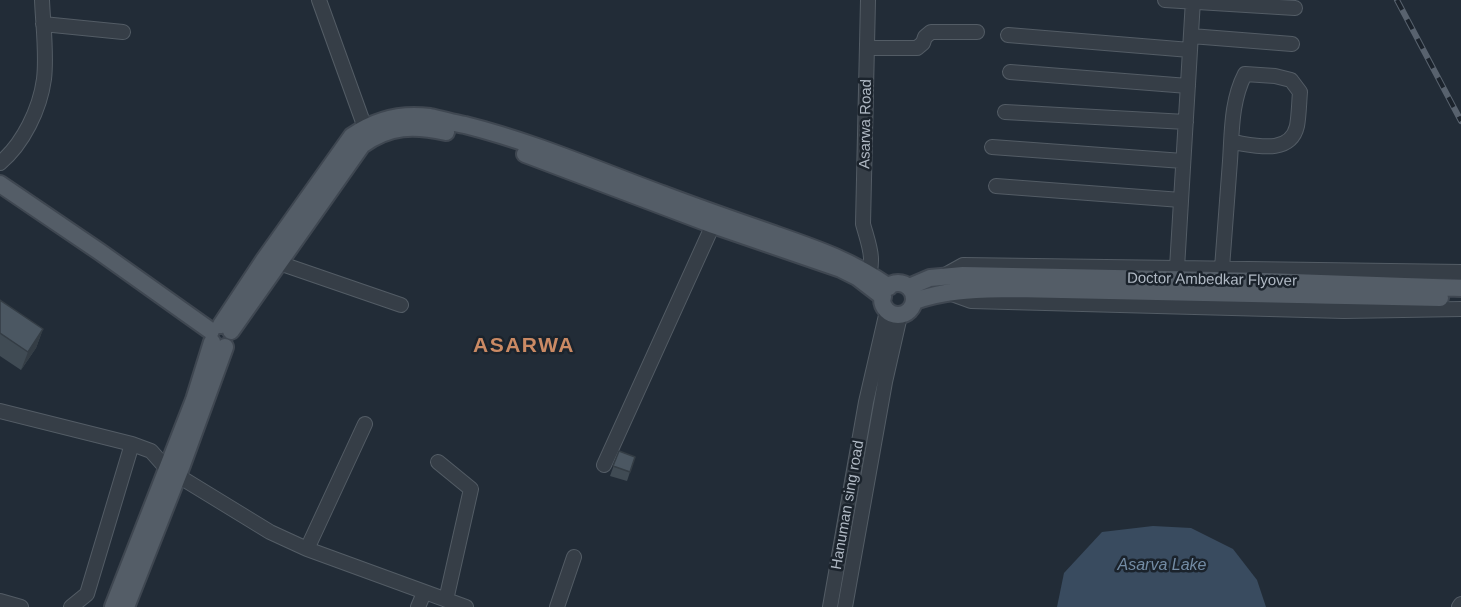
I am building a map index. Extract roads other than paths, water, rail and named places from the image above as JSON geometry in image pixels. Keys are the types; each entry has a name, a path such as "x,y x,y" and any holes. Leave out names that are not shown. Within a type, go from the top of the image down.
{"main road":[{"path":"220,336 279,263 362,145 367,133 384,119 404,116 429,117 515,145 715,220 828,252 863,276 890,303 908,312 912,294 930,278 945,275 958,286"},
{"path":"126,607 173,472 194,400 220,336 264,260 340,151 352,136 367,133"},
{"path":"0,184 220,336"},
{"name":"Doctor Ambedkar Flyover","path":"958,286 1265,281 1461,288"},
{"path":"890,303 898,283 912,294 958,286"},
{"name":"Doctor Ambedkar Flyover","path":"958,286 1461,299"},
{"path":"113,607 173,472"}],"street":[{"path":"0,163 12,154 33,117 44,79 42,0"},
{"path":"319,0 367,133"},
{"name":"Asarwa Road","path":"863,276 863,255 869,247 863,224 868,0"},
{"path":"1165,0 1296,8"},
{"path":"1177,268 1193,1"},
{"path":"43,24 123,32"},
{"path":"868,48 917,48 932,32 977,32"},
{"path":"1008,35 1190,43 1292,44"},
{"path":"1010,72 1188,86"},
{"path":"1222,268 1232,142 1238,88 1245,75 1275,76 1291,80 1300,92 1297,128 1291,140 1278,147 1232,142"},
{"path":"1005,112 1186,122"},
{"path":"992,147 1183,161"},
{"path":"996,186 1181,200"},
{"path":"604,465 715,220"},
{"path":"279,263 401,304"},
{"path":"945,275 963,265 1461,272"},
{"path":"958,286 971,301 1344,311 1461,309"},
{"path":"845,607 885,382 890,303"},
{"name":"Hanuman sing road","path":"830,607 866,402 890,303"},
{"path":"0,411 132,444 151,451 173,472 270,532 307,549 466,607"},
{"path":"307,549 365,424"},
{"path":"71,607 87,594 132,444"},
{"path":"438,462 471,489 446,600"},
{"path":"852,475 868,477"},
{"path":"557,607 574,557"},
{"path":"418,607 424,593"},
{"path":"0,601 21,607"}],"water":[{"name":"Asarva Lake","path":"1153,526 1191,528 1233,549 1257,580 1266,607 1057,607 1064,573 1102,532"}],"railway":[{"path":"1397,0 1461,121"}],"district":[{"name":"ASARWA","path":"524,346"}]}
